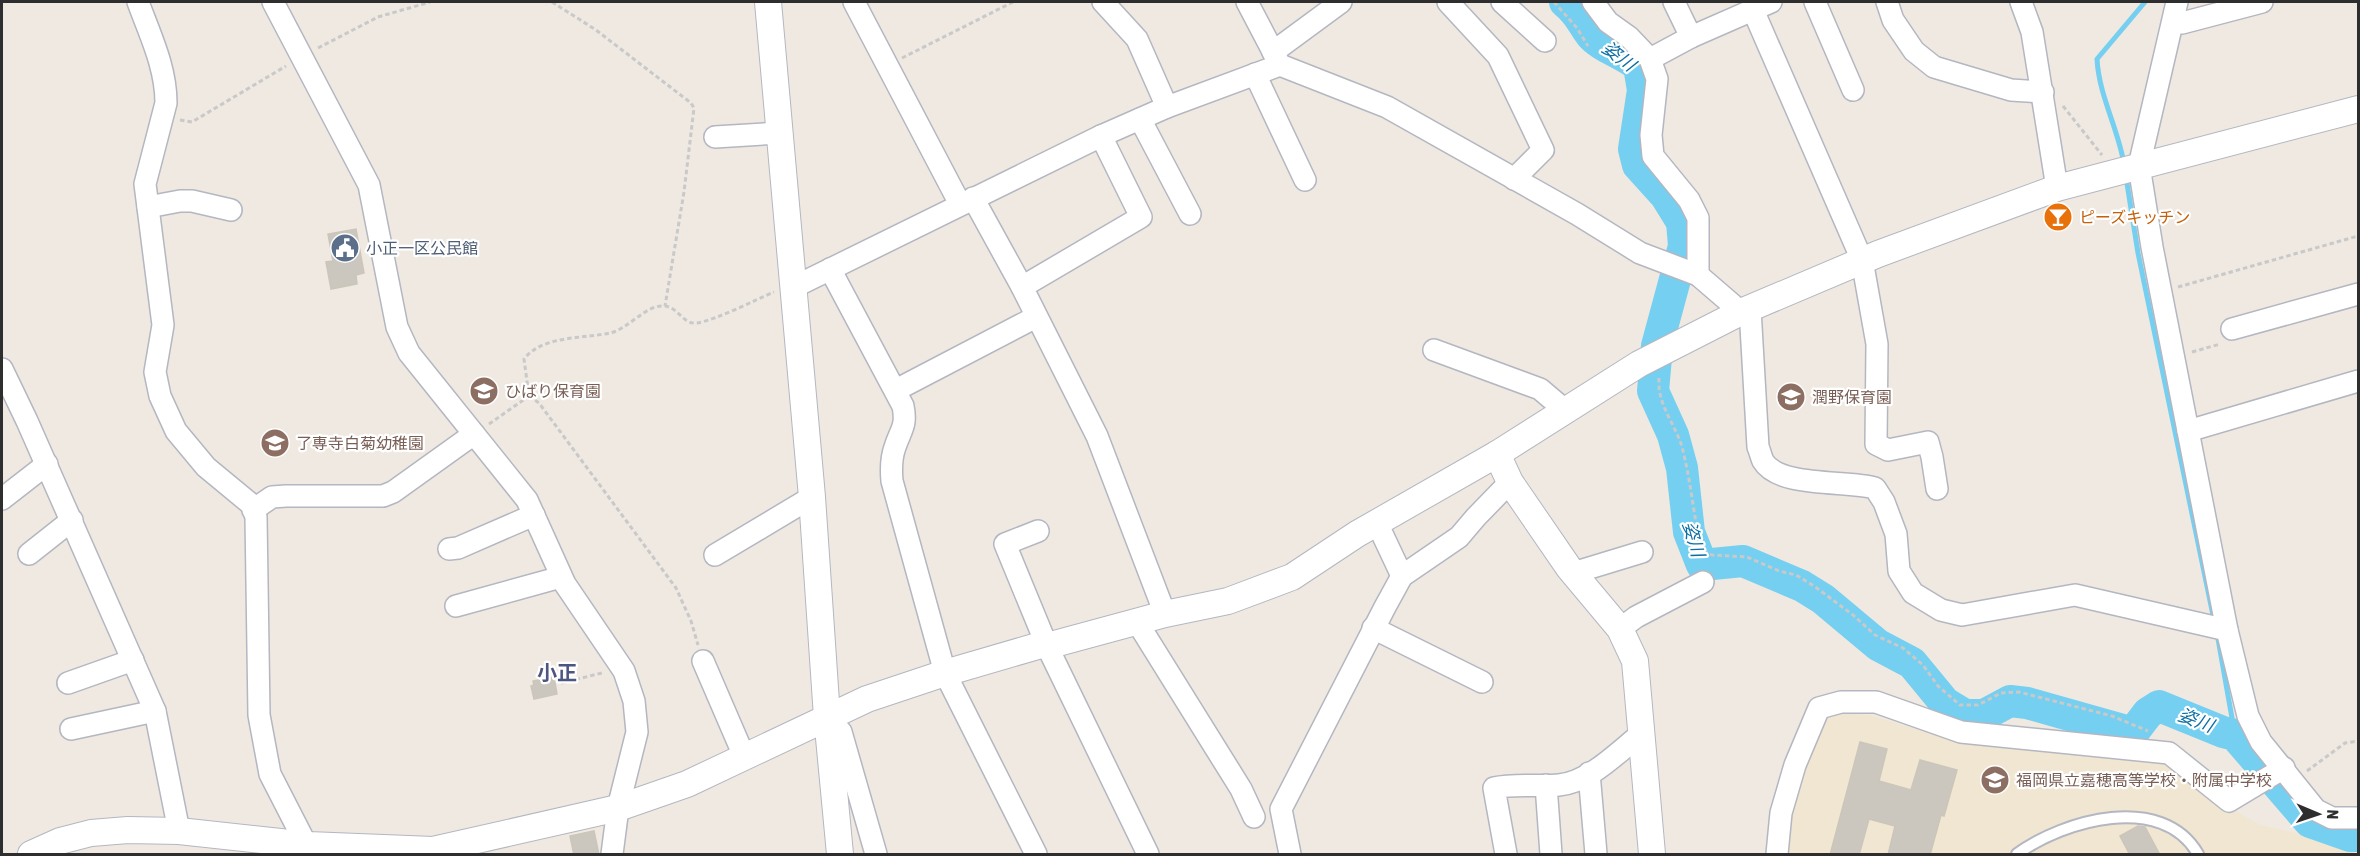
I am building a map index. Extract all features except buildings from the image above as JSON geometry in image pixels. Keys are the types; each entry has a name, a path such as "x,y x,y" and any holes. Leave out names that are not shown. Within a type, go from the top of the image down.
{"street":[{"path":"138,2 163,69 166,103 145,184 163,325 155,372 160,396 176,431 206,467 252,505 258,528 256,648 259,715 270,774 309,850"},
{"path":"273,2 369,185 397,327 402,342 526,500 561,577 622,668 634,701 637,732 635,749 618,808 612,855"},
{"path":"768,2 812,497 826,717 840,855"},
{"path":"854,2 888,66 967,201 1022,287 1097,436 1165,614"},
{"path":"1103,2 1137,39 1167,107"},
{"path":"1247,2 1277,58 1387,107 1514,178 1640,253 1698,275 1745,310 1758,447 1764,462 1787,478 1861,484 1875,488 1884,502 1896,534 1899,571 1913,592 1941,610 1962,615 2075,595 2228,630"},
{"path":"792,286 1101,136 1167,107 1255,74 1277,58 1341,2"},
{"path":"1448,2 1498,56 1543,150 1514,178"},
{"path":"1502,2 1545,41"},
{"path":"1593,2 1608,22 1629,36 1650,59 1657,79 1651,135 1653,156 1689,200 1698,218 1698,275"},
{"path":"1674,2 1691,37"},
{"path":"1815,2 1853,90"},
{"path":"1887,2 1893,20 1914,51 1934,67 2011,90 2043,92"},
{"path":"2021,2 2032,32 2057,188"},
{"path":"2177,2 2139,166 2173,357 2228,630 2248,716 2261,742 2316,810 2332,818 2358,818"},
{"path":"2173,23 2182,23 2262,2"},
{"path":"1650,59 1691,37 1762,6 1862,260 1877,344 1876,444 1888,450 1928,442 1937,489"},
{"path":"1255,74 1305,180"},
{"path":"31,855 60,841 91,832 139,830 179,831 309,850 433,850 618,808 687,784 867,699 1041,645 1047,646 1165,614 1228,601 1292,577 1377,523 1497,454 1640,364 1745,310 1862,260 2057,188 2358,109"},
{"path":"1140,119 1190,214"},
{"path":"715,137 779,133"},
{"path":"1022,287 1141,217 1101,136"},
{"path":"148,207 192,201 231,210"},
{"path":"830,269 903,406 906,418 894,449 891,467 892,481 945,673 1036,855"},
{"path":"2232,329 2358,294"},
{"path":"896,390 1036,316"},
{"path":"1434,350 1540,389 1566,411"},
{"path":"2,369 47,464 155,711 179,831"},
{"path":"2188,431 2358,381"},
{"path":"253,510 272,497 383,496 393,492 474,434"},
{"path":"1497,454 1510,482 1573,573 1620,629 1635,661 1652,855"},
{"path":"2,500 47,464"},
{"path":"1290,855 1281,809 1402,576 1459,537 1510,482"},
{"path":"715,555 812,497"},
{"path":"449,549 458,548 534,515"},
{"path":"29,554 72,520"},
{"path":"1377,523 1402,576"},
{"path":"1038,531 1005,544 1047,646 1148,855"},
{"path":"1573,573 1642,552"},
{"path":"456,606 561,577"},
{"path":"1620,629 1636,617 1703,582"},
{"path":"1137,622 1241,789 1254,817"},
{"path":"1374,628 1482,682"},
{"path":"68,683 133,660"},
{"path":"703,661 744,756"},
{"path":"1777,855 1781,813 1795,765 1819,708 1841,702 1876,702 1961,732 2169,753 2229,801 2289,775"},
{"path":"71,729 155,711"},
{"path":"826,717 841,732 876,855"},
{"path":"1506,855 1494,788 1507,785 1568,784 1589,773 1641,734"},
{"path":"1589,773 1596,855"},
{"path":"1546,785 1551,855"}],"lane":[{"path":"2017,855 2042,839 2068,827 2095,819 2125,818 2149,820 2173,829 2193,846 2198,855"}],"path":[{"path":"163,116 192,122 302,56 378,17 430,2"},
{"path":"552,2 596,30 691,103 694,108 684,192 665,306"},
{"path":"888,66 1013,2"},
{"path":"1554,2 1577,28 1588,46"},
{"path":"2043,92 2055,97 2104,157 2107,175"},
{"path":"2161,291 2358,236"},
{"path":"703,661 691,621 675,588 539,403 529,396 524,359 530,351 557,341 618,330 650,310 665,306 675,309 686,321 700,323 792,286"},
{"path":"2173,357 2226,342 2232,329"},
{"path":"1662,353 1658,390 1663,406 1682,445 1703,551 1712,555 1748,557 1779,571 1796,575 1853,615 1875,635 1903,648 1923,664 1938,686 1960,705 1978,705 2001,693 2019,692 2143,728"},
{"path":"474,434 529,396"},
{"path":"561,683 622,668"},
{"path":"2289,775 2345,742 2358,741"}],"shaded area":[{"name":"福岡県立嘉穂高等学校・附属中学校","path":"1838,713 1869,715 1961,743 2131,758 2170,765 2198,789 2260,825 2358,845 2358,854 1786,854 1791,816 1805,770 1826,720"}],"waterway":[{"name":"姿川","path":"1565,2 1595,39 1639,66 1643,90 1634,149 1638,165 1666,196 1682,222 1684,246 1657,346 1653,391 1673,435 1682,468 1689,532 1702,565 1743,561 1802,586 1823,599 1878,645 1912,663 1945,703 1965,715 1984,715 2010,701 2027,703 2126,731 2135,730 2148,713 2159,706 2235,735 2310,822 2350,836 2358,836"},
{"path":"2124,164 2101,86 2097,59 2145,2"},
{"path":"2126,177 2138,253 2214,620"},
{"path":"2217,633 2235,735"}],"place":[{"name":"ピーズキッチン","path":"2058,217"},
{"name":"小正一区公民館","path":"345,248"},
{"name":"ひばり保育園","path":"484,391"},
{"name":"潤野保育園","path":"1791,397"},
{"name":"了専寺白菊幼稚園","path":"275,443"},
{"name":"福岡県立嘉穂高等学校・附属中学校","path":"1995,780"}],"district":[{"name":"小正","path":"557,672"}]}
